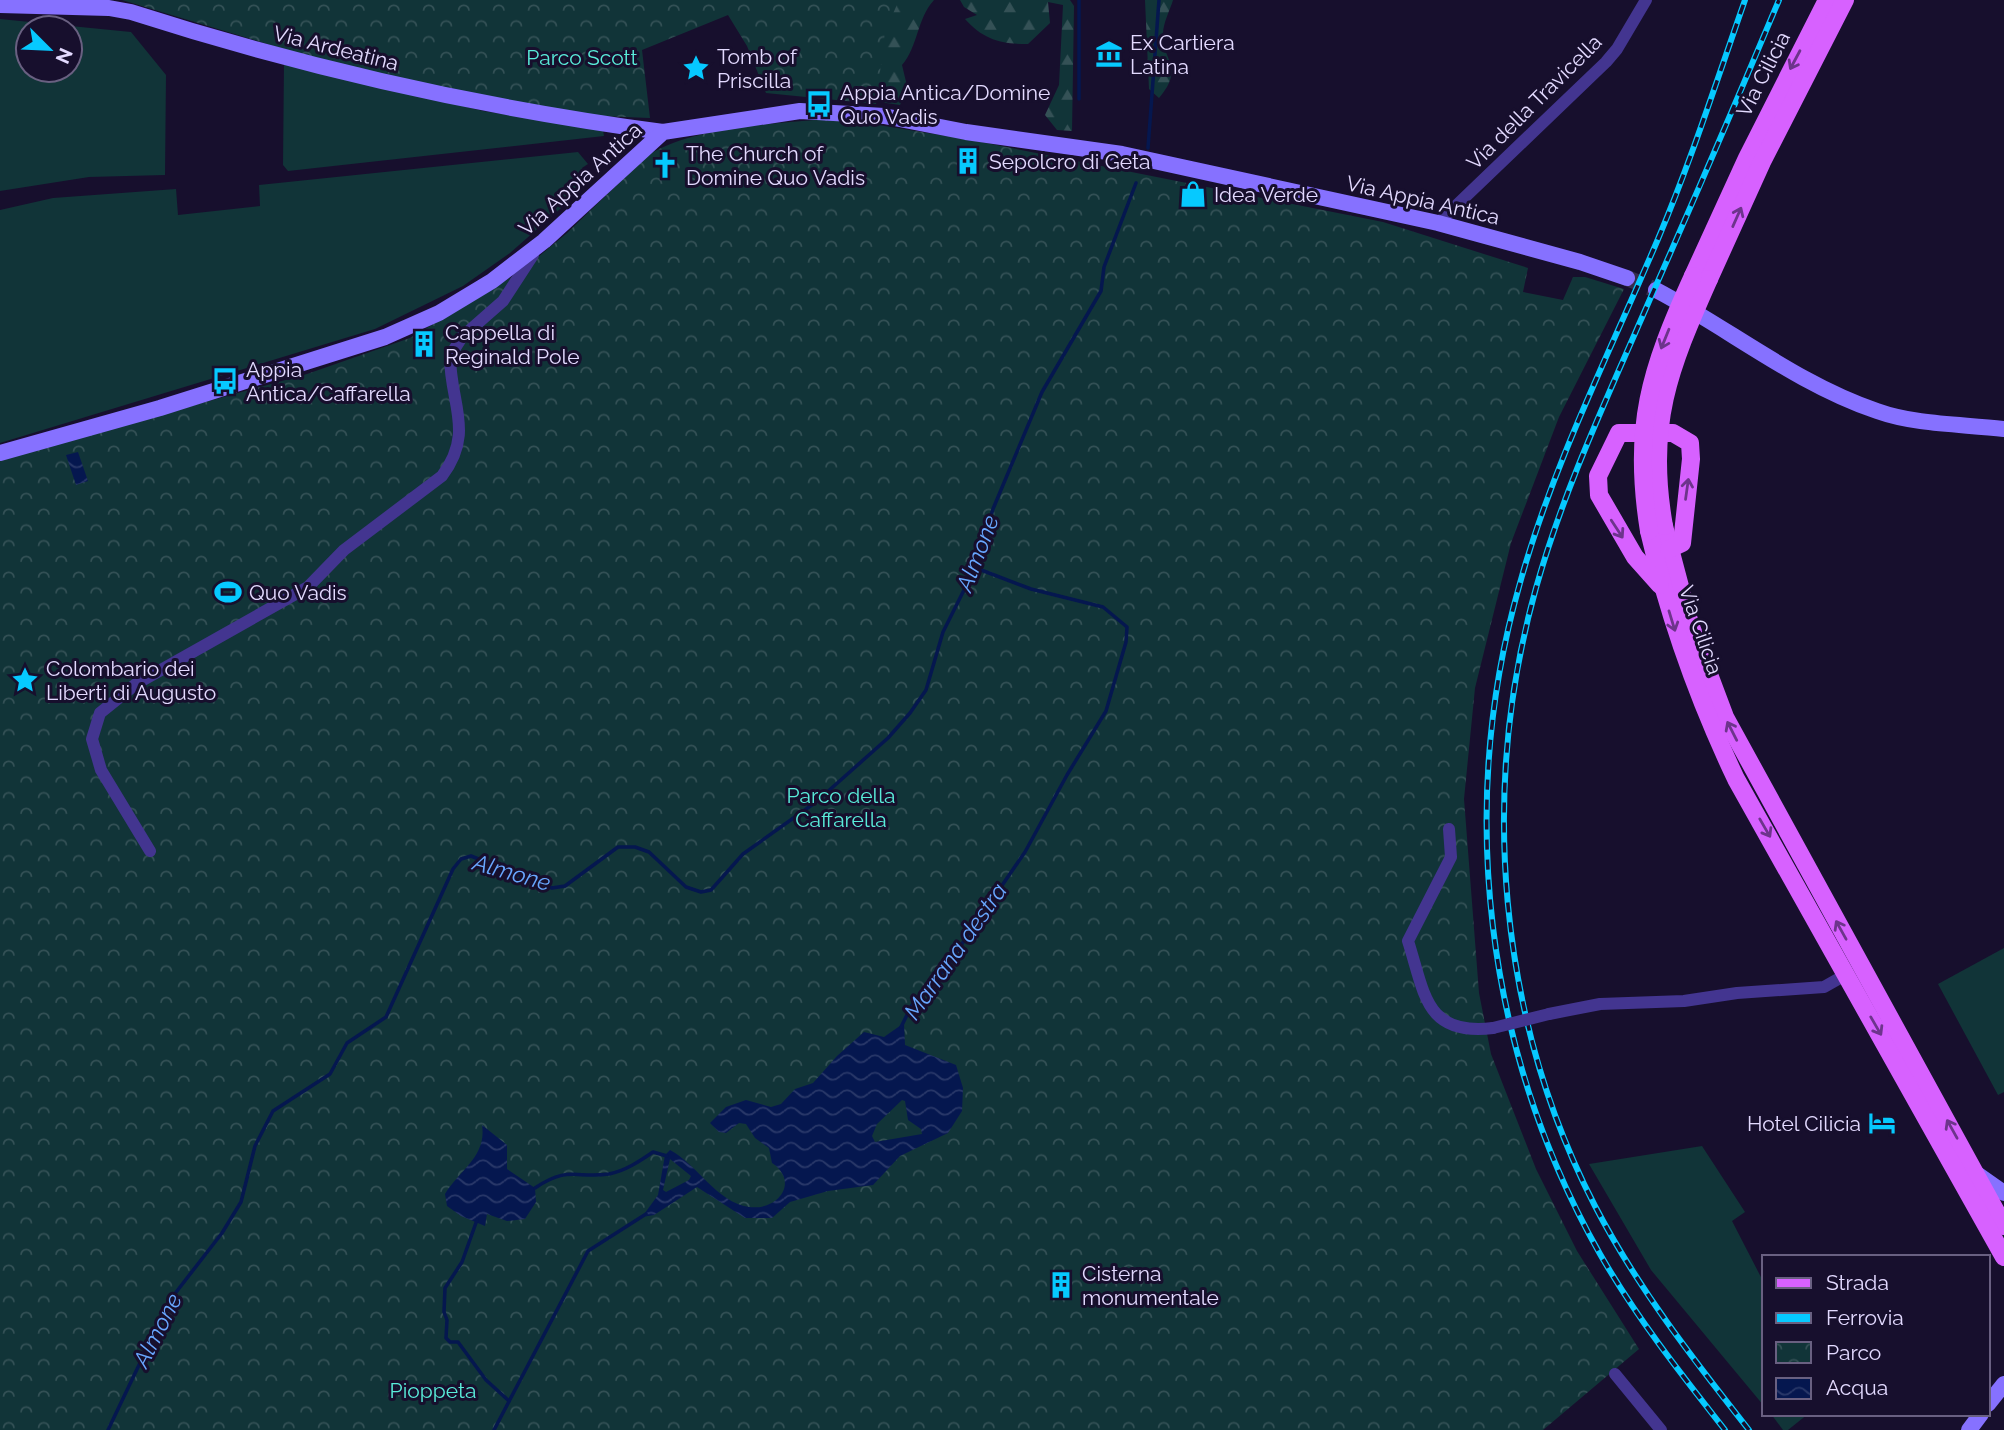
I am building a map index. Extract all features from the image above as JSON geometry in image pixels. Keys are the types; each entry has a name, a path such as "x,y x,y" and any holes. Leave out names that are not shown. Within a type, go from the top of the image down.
{"main road":[{"name":"Via Cilicia","path":"1701,278 1773,102 1827,0"},
{"name":"Via Cilicia","path":"1845,0 1701,278 1662,346 1645,408 1642,479 1656,528 1662,587 1703,706 1725,755 1847,974 2002,1239"},
{"path":"1662,587 1623,538 1598,490 1605,457 1615,436 1622,431 1673,433 1686,438 1692,446 1682,543 1669,549"},
{"name":"Via Cilicia","path":"1656,528 1669,549 1690,624 1725,717 1976,1172 2002,1239"}],"street":[{"name":"Via della Travicella","path":"1438,223 1605,62 1617,49 1646,0"},
{"name":"Via Ardeatina","path":"0,5 95,7 131,12 343,75 574,121 663,132"},
{"name":"Via Appia Antica","path":"0,453 160,408 385,337 439,313 492,281 544,241 663,132 800,111 884,116 966,132 1122,155 1438,223 1580,262 1627,278"},
{"path":"150,851 101,770 92,739 100,713 136,684 308,587 344,550 442,476 452,462 460,442 460,423 450,356 462,337 503,301 544,241"},
{"path":"1656,290 1805,378 1860,405 1916,420 2004,429"},
{"path":"1449,829 1451,856 1408,941 1427,1001 1439,1019 1462,1030 1493,1028 1600,1004 1684,1001 1737,993 1824,987 1847,974"},
{"path":"1976,1172 2004,1193"},
{"path":"1615,1374 1661,1430"},
{"path":"1990,1402 2004,1384"}],"green space":[{"name":"Parco Scott","path":"122,0 899,0 885,32 876,104 766,93 747,46 728,15 642,50 650,118 574,115 347,68"},
{"path":"882,0 934,0 924,15 911,50 902,65 907,86 900,105 845,97"},
{"path":"960,0 1070,0 1074,6 1072,131 1057,130 1045,115 1059,85 1063,5 1048,2 1050,23 1028,44 1018,44 1001,42 979,32 965,19 977,15 964,7"},
{"path":"1145,0 1173,0 1163,34 1163,43 1172,71 1171,78 1159,98 1149,89"},
{"path":"0,19 14,20 14,84 84,84 84,27 131,32 166,75 165,175 89,177 0,191"},
{"path":"284,62 483,111 603,130 604,136 288,171 283,165"},
{"name":"Parco della Caffarella","path":"835,118 971,140 1383,222 1528,268 1523,292 1563,300 1573,277 1585,277 1624,289 1559,417 1511,543 1475,688 1464,799 1479,993 1491,1054 1536,1169 1577,1251 1639,1349 1543,1430 0,1430 0,459 307,374 410,338 520,272 567,233 648,155 690,137 714,132 764,124"},
{"path":"578,152 588,164 582,168 593,180 510,253 463,286 375,329 0,443 0,210 53,198 176,189 178,215 260,206 259,185"},
{"path":"2004,948 2004,1092 1998,1095 1938,984"},
{"path":"1702,1146 1745,1212 1732,1221 1762,1279 1762,1404 1651,1270 1589,1164"},
{"path":"1772,1416 1806,1416 1788,1430 1783,1430"}],"water":[{"path":"78,452 88,481 76,485 66,455"},
{"path":"904,1023 905,1045 956,1065 963,1088 962,1111 948,1133 900,1156 873,1185 828,1191 790,1202 772,1218 745,1218 697,1187 654,1215 642,1217 658,1195 665,1155 670,1150 717,1191 737,1204 759,1207 776,1200 785,1186 784,1178 772,1163 769,1148 755,1138 746,1124 739,1123 726,1133 719,1132 710,1123 726,1107 746,1100 771,1107 781,1104 795,1089 813,1083 837,1056 864,1032 884,1037","holes":["902,1100 905,1101 908,1120 921,1129 922,1134 875,1142 872,1136 877,1124","670,1159 691,1176 689,1180 666,1192 663,1190"]},
{"path":"482,1125 507,1145 507,1169 535,1188 536,1202 525,1219 507,1221 487,1214 485,1226 461,1216 447,1206 445,1194 476,1154 482,1136"}],"waterway":[{"path":"1079,0 1079,99"},
{"name":"Almone","path":"1148,148 1159,0"},
{"name":"Almone","path":"108,1430 170,1300 222,1233 241,1202 255,1146 273,1111 330,1074 347,1043 386,1017 453,869 461,859 471,856 552,888 565,886 618,847 635,847 649,852 686,887 701,892 711,890 743,854 816,802 888,738 910,713 926,690 943,632 975,568 993,509 1042,392 1101,291 1104,267 1136,183"},
{"name":"Marrana destra","path":"901,1027 912,1005 944,970 1025,852 1106,711 1126,642 1127,627 1103,607 1031,589 976,568"},
{"path":"535,1188 565,1175 615,1173 653,1152 667,1156"},
{"name":"Marrana destra","path":"494,1430 588,1251 646,1214"},
{"path":"477,1220 462,1262 445,1288 446,1338 450,1342 458,1342 486,1380 509,1401"}],"tunnel":[{"path":"1627,278 1656,290"}],"railway":[{"path":"1725,1430 1629,1300 1600,1254 1561,1176 1530,1095 1507,1012 1493,926 1487,840 1489,754 1500,668 1533,539 1583,409 1670,210 1745,0"},
{"path":"1749,1430 1647,1294 1595,1206 1562,1134 1537,1059 1519,981 1508,903 1504,823 1508,744 1518,665 1547,551 1588,442 1779,0"}],"place":[{"name":"Ex Cartiera Latina","path":"1109,54"},
{"name":"Tomb of Priscilla","path":"696,68"},
{"name":"Appia Antica/Domine Quo Vadis","path":"819,104"},
{"name":"Sepolcro di Geta","path":"968,161"},
{"name":"The Church of Domine Quo Vadis","path":"665,165"},
{"name":"Idea Verde","path":"1193,194"},
{"name":"Cappella di Reginald Pole","path":"424,344"},
{"name":"Appia Antica/Caffarella","path":"225,381"},
{"name":"Quo Vadis","path":"228,592"},
{"name":"Colombario dei Liberti di Augusto","path":"25,680"},
{"name":"Hotel Cilicia","path":"1882,1123"},
{"name":"Cisterna monumentale","path":"1061,1285"}],"park label":[{"name":"Pioppeta","path":"433,1390"}]}
